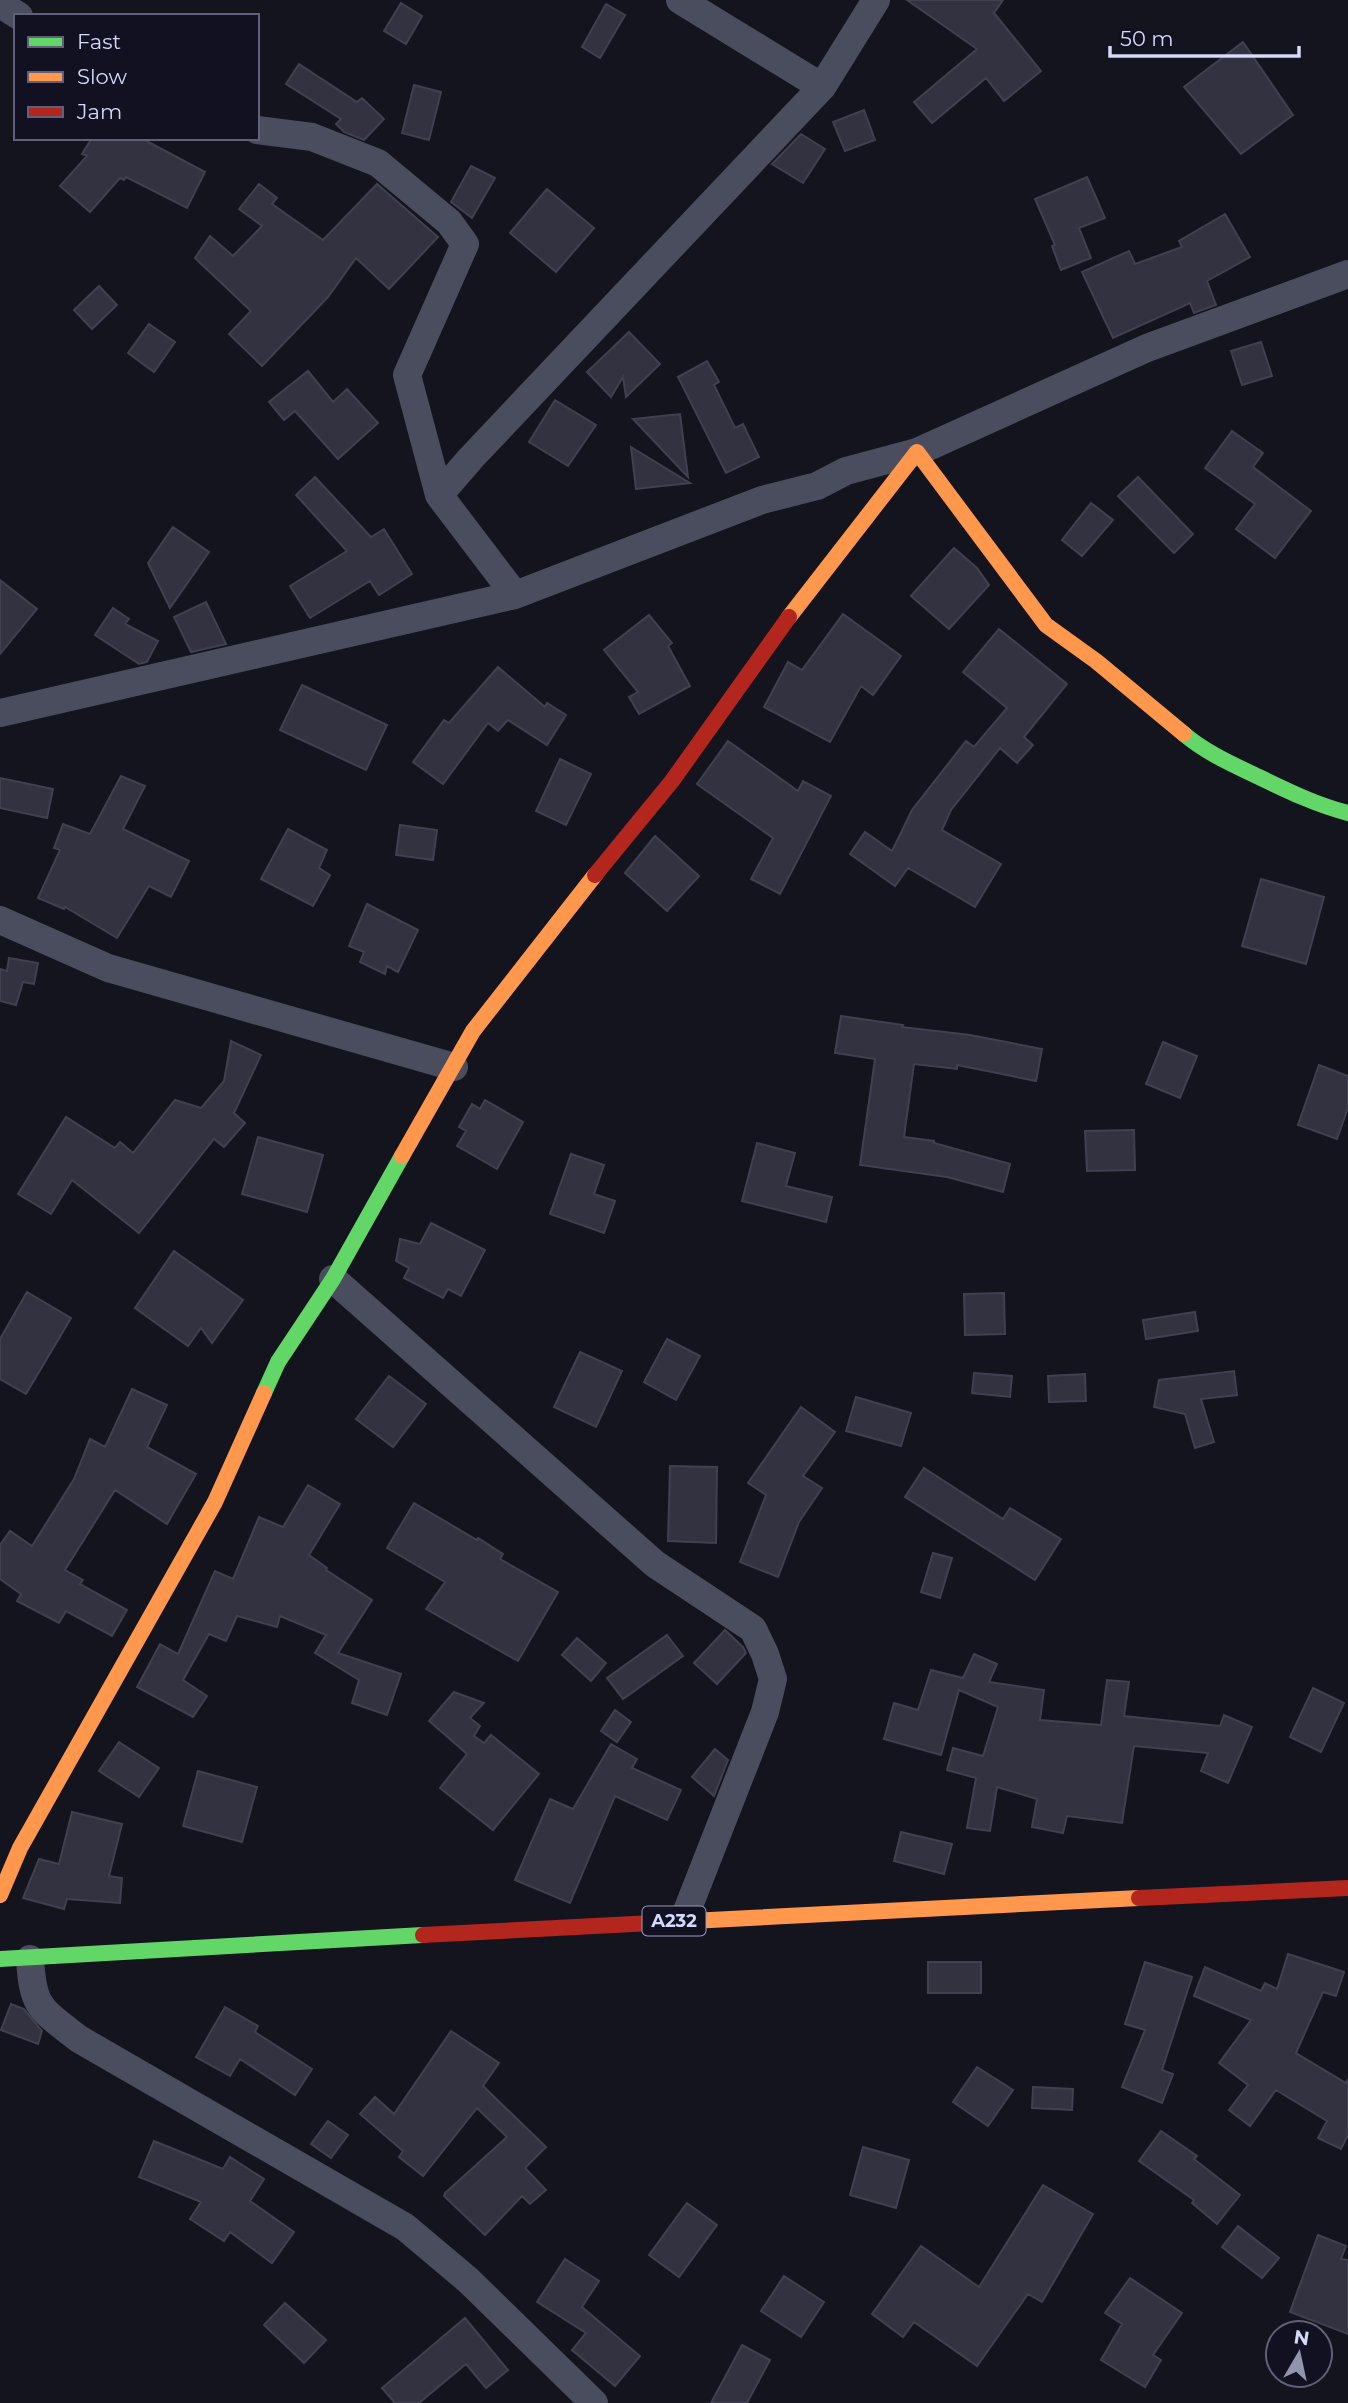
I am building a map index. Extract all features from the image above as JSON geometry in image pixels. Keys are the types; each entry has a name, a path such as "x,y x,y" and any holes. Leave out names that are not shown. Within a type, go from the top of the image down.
{"street":[{"path":"680,0 822,87"},
{"path":"439,495 822,87 876,0"},
{"path":"0,4 16,14"},
{"path":"259,130 312,137 378,163 449,222 465,244 407,375 439,495 515,596"},
{"path":"0,713 515,596 762,500 817,486 846,471 917,452 1147,348 1348,274"},
{"path":"917,452 1046,625 1096,661 1196,744 1319,806 1348,813"},
{"path":"0,1895 20,1848 215,1502 278,1362 333,1279 473,1031 568,908 672,781 793,611 917,452"},
{"path":"0,920 107,968 454,1068"},
{"path":"333,1279 655,1564 752,1629 765,1654 773,1679 765,1712 683,1920"},
{"name":"A232","path":"0,1959 683,1920 1348,1888"},
{"path":"30,1959 32,1989 42,2010 79,2039 405,2227 468,2280 594,2403"}],"building":[{"path":"907,0 1003,0 994,13 1041,71 1004,101 986,78 932,123 914,102 977,49"},
{"path":"401,3 422,16 406,44 384,31"},
{"path":"606,4 625,15 600,58 582,47"},
{"path":"1243,42 1293,115 1241,154 1184,87"},
{"path":"299,64 357,102 362,98 384,119 364,140 344,132 336,124 341,119 286,84"},
{"path":"414,85 441,92 429,140 402,133"},
{"path":"864,110 875,140 845,151 833,122"},
{"path":"801,134 825,149 803,183 772,164"},
{"path":"91,140 145,140 205,172 187,208 126,177 124,180 120,178 90,212 60,186 87,156 82,154"},
{"path":"471,166 495,178 472,218 451,202"},
{"path":"1087,177 1105,218 1079,228 1091,258 1061,270 1052,246 1055,245 1035,199"},
{"path":"259,184 277,198 272,204 323,240 377,184 438,237 389,289 356,258 328,297 262,366 229,334 251,311 195,258 210,236 233,256 262,226 239,209"},
{"path":"547,189 594,228 556,272 510,233"},
{"path":"1225,214 1250,257 1207,281 1216,305 1194,313 1190,303 1113,338 1082,272 1129,251 1135,264 1182,247 1179,241"},
{"path":"99,286 117,305 92,329 74,310"},
{"path":"149,324 175,342 154,372 128,353"},
{"path":"629,332 660,364 626,397 623,377 611,397 587,372"},
{"path":"1261,342 1272,376 1242,385 1231,351"},
{"path":"707,361 719,382 714,385 735,428 743,424 759,457 726,473 678,377"},
{"path":"308,371 333,402 347,389 378,423 338,459 295,411 284,420 269,402"},
{"path":"555,400 596,425 568,466 529,442"},
{"path":"680,414 688,477 633,419"},
{"path":"1232,431 1263,453 1253,467 1311,511 1275,558 1236,529 1255,504 1205,468"},
{"path":"631,447 690,483 636,489"},
{"path":"315,477 371,537 384,529 412,574 379,595 370,581 310,618 290,586 347,551 296,495"},
{"path":"1138,477 1193,534 1174,553 1118,496"},
{"path":"1091,503 1113,520 1082,556 1062,540"},
{"path":"173,527 209,552 170,608 148,563"},
{"path":"954,548 977,568 989,585 949,629 911,596"},
{"path":"0,580 37,609 0,654"},
{"path":"206,602 226,644 191,652 174,617"},
{"path":"113,608 129,619 125,624 158,641 147,662 139,664 95,635"},
{"path":"843,614 901,656 873,695 861,686 830,742 764,707 788,662 802,670"},
{"path":"649,615 672,643 668,646 690,686 639,714 629,697 638,692 604,650"},
{"path":"999,629 1067,684 1024,737 1033,745 1017,763 1000,748 951,810 942,830 1001,864 975,907 908,868 895,886 850,854 865,832 892,851 912,810 966,741 974,747 1007,708 963,672"},
{"path":"498,667 545,707 547,703 566,715 547,745 508,720 498,731 488,723 443,784 413,762 444,720 449,723"},
{"path":"302,685 387,725 366,770 280,730"},
{"path":"728,741 798,791 803,781 831,796 780,894 751,879 773,838 697,784"},
{"path":"560,759 591,774 566,825 536,811"},
{"path":"121,776 145,786 123,829 189,861 171,897 149,886 117,938 65,907 64,909 38,898 60,850 54,848 63,824 90,834"},
{"path":"0,778 53,789 47,818 0,808"},
{"path":"400,825 437,830 433,860 396,855"},
{"path":"288,829 327,850 319,868 330,875 313,906 261,879"},
{"path":"655,836 699,876 667,911 625,873"},
{"path":"1261,879 1324,897 1306,964 1242,946"},
{"path":"367,904 418,930 398,972 387,966 385,974 360,962 364,952 349,946"},
{"path":"9,958 38,963 34,984 23,982 16,1005 0,1001 0,969 7,971"},
{"path":"841,1016 970,1035 1042,1049 1036,1081 957,1065 957,1069 914,1064 904,1137 934,1141 1010,1164 1003,1192 947,1177 860,1165 875,1059 835,1053"},
{"path":"231,1041 261,1055 234,1113 245,1123 224,1147 214,1139 139,1233 72,1180 51,1214 18,1194 66,1117 115,1148 120,1142 133,1153 175,1100 201,1108 224,1081"},
{"path":"1163,1042 1197,1056 1180,1098 1146,1084"},
{"path":"1319,1065 1348,1076 1348,1108 1337,1139 1298,1125"},
{"path":"485,1100 523,1122 497,1169 457,1146 466,1131 459,1127 472,1104 480,1109"},
{"path":"1134,1130 1135,1170 1087,1171 1085,1131"},
{"path":"258,1137 323,1155 307,1212 242,1194"},
{"path":"757,1143 795,1153 786,1186 832,1197 826,1222 742,1201"},
{"path":"571,1154 604,1165 594,1194 615,1201 604,1233 550,1214"},
{"path":"431,1223 485,1250 461,1296 448,1289 443,1298 404,1278 409,1268 396,1261 400,1239 420,1244"},
{"path":"174,1251 243,1300 212,1343 201,1328 188,1346 135,1308"},
{"path":"27,1292 71,1318 26,1394 0,1379 0,1339"},
{"path":"1004,1293 1005,1334 965,1335 964,1294"},
{"path":"1195,1312 1198,1331 1146,1339 1143,1320"},
{"path":"667,1339 700,1356 676,1400 644,1382"},
{"path":"580,1352 622,1371 596,1427 554,1407"},
{"path":"1234,1371 1237,1395 1201,1399 1214,1442 1195,1448 1185,1414 1154,1407 1159,1380"},
{"path":"974,1373 1012,1376 1010,1397 972,1393"},
{"path":"1085,1374 1086,1401 1049,1402 1048,1376"},
{"path":"389,1376 426,1404 393,1447 356,1419"},
{"path":"132,1389 167,1405 147,1447 196,1474 167,1524 115,1490 65,1570 83,1580 80,1584 127,1610 112,1636 66,1611 59,1623 17,1601 21,1594 0,1579 0,1545 10,1531 32,1546 74,1479 90,1439 105,1447"},
{"path":"856,1397 911,1413 901,1446 846,1431"},
{"path":"801,1407 835,1432 803,1476 822,1488 799,1522 778,1577 740,1562 766,1495 748,1483"},
{"path":"670,1466 717,1467 716,1543 668,1541"},
{"path":"924,1468 1003,1519 1010,1508 1061,1539 1035,1580 905,1497"},
{"path":"308,1485 340,1504 309,1555 327,1568 326,1570 372,1600 338,1653 401,1674 387,1715 352,1703 359,1680 315,1653 326,1635 280,1616 277,1627 237,1616 226,1641 209,1634 183,1680 207,1696 193,1717 137,1687 160,1644 178,1654 215,1571 233,1579 259,1517 283,1527"},
{"path":"414,1503 477,1540 478,1538 503,1554 500,1559 558,1592 518,1661 426,1609 445,1582 387,1548"},
{"path":"933,1553 952,1558 940,1598 921,1592"},
{"path":"725,1630 746,1653 717,1684 694,1663"},
{"path":"667,1635 683,1656 623,1699 607,1678"},
{"path":"577,1638 606,1663 591,1681 562,1655"},
{"path":"974,1654 997,1664 989,1682 1044,1690 1040,1720 1101,1725 1107,1680 1129,1682 1124,1716 1220,1726 1224,1715 1252,1727 1228,1783 1201,1771 1208,1753 1134,1746 1122,1823 1067,1816 1063,1833 1032,1827 1037,1799 997,1787 990,1831 967,1828 976,1778 947,1770 953,1748 983,1756 998,1707 959,1690 941,1755 884,1739 894,1703 918,1710 931,1670 963,1678"},
{"path":"1313,1688 1344,1703 1321,1752 1290,1737"},
{"path":"454,1692 484,1703 470,1718 480,1726 474,1736 484,1743 491,1735 539,1774 493,1830 440,1788 467,1754 429,1721"},
{"path":"615,1710 631,1722 617,1742 601,1731"},
{"path":"119,1742 159,1768 139,1797 99,1771"},
{"path":"611,1744 637,1759 632,1768 681,1790 667,1820 615,1796 570,1903 515,1880 550,1799 573,1809"},
{"path":"715,1749 728,1760 714,1796 692,1777"},
{"path":"198,1771 257,1787 242,1842 183,1826"},
{"path":"72,1812 122,1824 109,1876 122,1878 120,1903 67,1899 64,1909 23,1898 39,1859 59,1864"},
{"path":"901,1832 952,1844 944,1874 894,1861"},
{"path":"1288,1954 1344,1972 1336,1996 1323,1992 1296,2053 1346,2083 1348,2079 1348,2135 1341,2149 1318,2138 1327,2121 1276,2090 1250,2126 1229,2110 1248,2085 1219,2063 1251,2020 1194,1996 1205,1967 1261,1991 1265,1983 1277,1989"},
{"path":"928,1962 981,1962 981,1993 928,1993"},
{"path":"1145,1962 1192,1977 1162,2070 1173,2074 1162,2103 1122,2087 1145,2030 1125,2024"},
{"path":"11,2004 24,2009 42,2031 38,2044 1,2030"},
{"path":"225,2007 258,2026 255,2032 312,2069 295,2095 240,2059 230,2076 196,2057"},
{"path":"451,2031 499,2063 483,2086 546,2147 525,2168 546,2190 530,2204 522,2196 485,2235 444,2196 507,2137 477,2108 423,2176 399,2157 403,2151 360,2114 375,2097 394,2114"},
{"path":"977,2067 1013,2090 988,2126 953,2102"},
{"path":"1033,2087 1073,2089 1072,2110 1032,2108"},
{"path":"328,2121 348,2135 331,2158 311,2144"},
{"path":"1161,2131 1197,2156 1194,2159 1240,2195 1217,2224 1192,2203 1194,2200 1139,2161"},
{"path":"154,2141 223,2169 230,2157 264,2179 250,2201 294,2232 272,2263 230,2232 224,2241 190,2219 201,2202 139,2177"},
{"path":"863,2147 909,2160 896,2208 850,2195"},
{"path":"1043,2185 1093,2214 1042,2302 1028,2294 977,2366 914,2322 903,2337 872,2314 921,2246 979,2287"},
{"path":"687,2203 717,2225 679,2277 649,2255"},
{"path":"1238,2226 1279,2258 1262,2278 1222,2247"},
{"path":"1318,2235 1346,2246 1341,2259 1348,2260 1348,2334 1334,2329 1334,2319 1308,2319 1290,2312"},
{"path":"565,2259 599,2281 582,2307 640,2356 615,2386 572,2350 586,2333 537,2302"},
{"path":"784,2276 824,2302 801,2337 761,2311"},
{"path":"1130,2278 1182,2313 1153,2355 1161,2360 1145,2387 1101,2360 1122,2324 1105,2313"},
{"path":"285,2303 326,2340 304,2363 264,2325"},
{"path":"465,2318 508,2370 486,2388 466,2364 419,2403 395,2403 382,2388"},
{"path":"742,2345 770,2360 747,2403 711,2403"}],"traffic: fast":[{"path":"1184,734 1211,753 1241,768 1304,798 1348,813"},
{"path":"264,1393 278,1362 333,1279 402,1156"},
{"path":"0,1959 423,1935"}],"traffic: slow":[{"path":"789,617 917,452 1046,625 1096,661 1184,734"},
{"path":"402,1156 473,1031 595,875"},
{"path":"0,1895 20,1848 215,1502 264,1393"},
{"path":"691,1921 1139,1898"}],"traffic: jam":[{"path":"595,875 672,781 789,617"},
{"path":"1139,1898 1348,1888"},
{"path":"423,1935 691,1921"}]}
